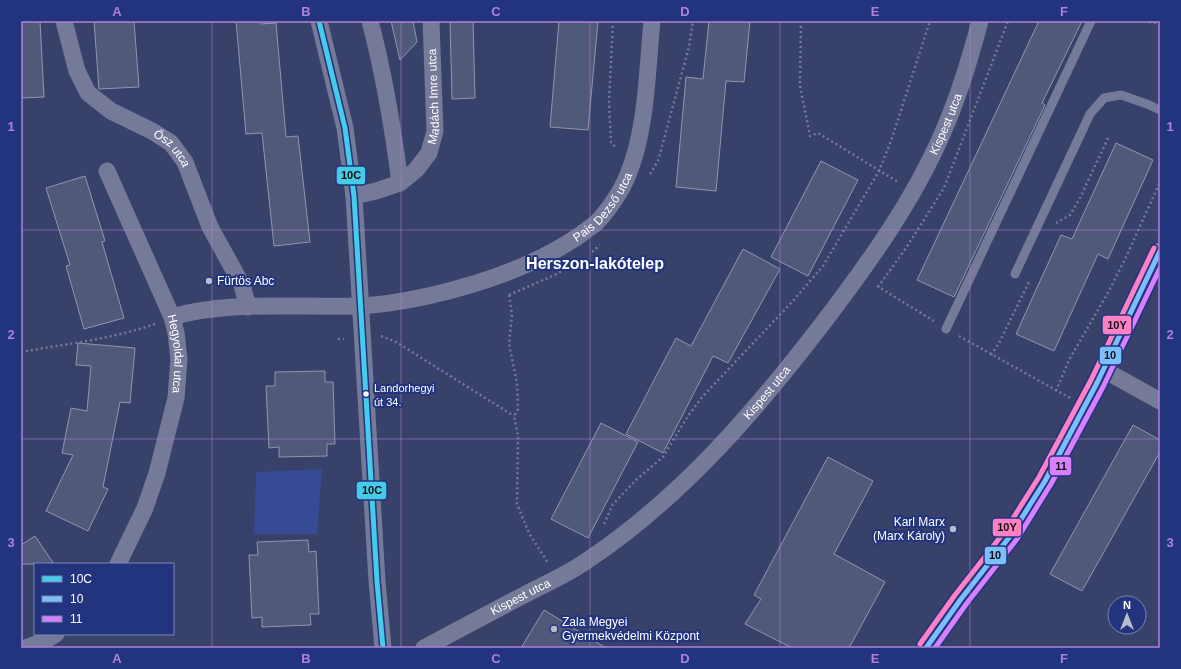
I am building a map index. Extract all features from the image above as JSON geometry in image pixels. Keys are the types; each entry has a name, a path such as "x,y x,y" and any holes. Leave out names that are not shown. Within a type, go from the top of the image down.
{"street":[{"name":"Ősz utca","path":"64,21 77,71 88,93 111,111 152,131 171,143 185,162 210,227 242,285 248,307"},
{"path":"319,21 345,128 354,196 377,581 383,648"},
{"path":"370,21 392,124 400,183"},
{"name":"Madách Imre utca","path":"354,196 400,183 416,170 429,153 435,131 431,21"},
{"name":"Pais Dezső utca","path":"361,306 406,301 448,291 506,273 529,264 563,246 596,223 615,198 627,178 636,152 642,122 652,21"},
{"name":"Kispest utca","path":"424,648 524,594 558,579 585,563 649,515 709,459 739,427 790,366 860,274 922,176 943,132 964,79 980,21"},
{"name":"Hegyoldal utca","path":"107,171 172,317 176,333 179,359 176,398 157,473 145,508 118,563"},
{"path":"926,648 960,600 1002,549 1026,512 1058,457 1104,370 1160,251"},
{"path":"172,317 200,311 248,307 361,306"},
{"path":"1104,370 1160,401"},
{"path":"25,648 42,642 54,635"}],"lane":[{"path":"946,329 1091,21"},
{"path":"1015,274 1090,114 1104,98 1121,95 1160,110"}],"path":[{"path":"613,21 609,102 611,142 632,165"},
{"path":"801,21 800,86 810,136 818,134 883,173"},
{"path":"602,529 614,504 637,479 663,457 688,416 703,396 792,302 823,266 879,171 891,141 930,21"},
{"path":"1144,21 1160,24"},
{"path":"1053,228 1056,222 1070,215 1080,198 1109,136"},
{"path":"860,274 878,287 946,329 1056,391 1069,360 1109,291 1126,257 1160,182"},
{"path":"506,273 512,315 509,344 517,383 518,409 514,416 518,436 517,504 528,533 549,564"},
{"path":"991,354 999,343 1032,275"},
{"path":"21,352 137,330 172,317"},
{"path":"338,339 382,336 396,342 514,416"}],"shaded area":[{"path":"322,469 317,534 254,534 256,472"}],"building":[{"path":"21,21 40,21 44,97 22,98"},
{"path":"94,21 134,21 139,87 99,89"},
{"path":"236,21 260,21 261,24 276,23 286,137 298,136 310,242 274,246 262,133 246,134"},
{"path":"391,21 413,21 417,42 400,60"},
{"path":"450,21 473,21 475,98 452,99"},
{"path":"559,21 598,21 588,130 550,127"},
{"path":"709,21 750,21 744,82 726,81 716,191 676,187 686,77 703,79"},
{"path":"1039,21 1082,21 1042,103 1045,105 954,297 917,280"},
{"path":"1116,143 1153,160 1108,259 1098,254 1054,351 1016,334 1061,235 1072,239"},
{"path":"821,161 858,180 808,276 771,257"},
{"path":"85,176 105,241 102,242 124,318 84,329 66,266 70,265 46,188"},
{"path":"743,249 780,269 728,363 713,356 663,453 626,434 676,338 691,346"},
{"path":"78,343 135,348 130,403 120,402 103,487 108,489 88,531 46,511 73,455 62,453 71,408 87,411 91,366 76,365"},
{"path":"325,371 325,382 333,382 335,444 327,444 327,456 279,457 279,447 269,448 266,386 275,386 275,372"},
{"path":"601,423 638,442 588,538 551,519"},
{"path":"1133,425 1160,440 1160,452 1082,591 1050,574"},
{"path":"828,457 873,481 834,554 885,582 849,648 792,648 745,624 761,599 754,595"},
{"path":"35,536 53,563 21,564 21,545"},
{"path":"308,540 309,552 316,551 319,614 310,614 311,625 262,627 262,617 252,618 249,555 258,555 257,542"},
{"name":"Zala Megyei Gyermekvédelmi Központ","path":"544,610 606,648 521,648"}],"transit line":[{"name":"10C","path":"319,21 345,128 354,196 377,581 383,648"},
{"name":"10Y","path":"920,644 955,595 1005,531 1039,477 1091,380 1154,248"},
{"name":"10","path":"926,648 961,599 1011,535 1045,481 1097,383 1160,251"},
{"name":"11","path":"935,648 967,603 1017,539 1051,484 1103,387 1160,268"}],"place":[{"name":"Fürtös Abc","path":"209,281"},
{"name":"Landorhegyi út 34.","path":"366,394"},
{"name":"Karl Marx (Marx Károly)","path":"953,529"},
{"name":"Zala Megyei Gyermekvédelmi Központ","path":"554,629"}],"district":[{"name":"Herszon-lakótelep","path":"595,263"}]}
